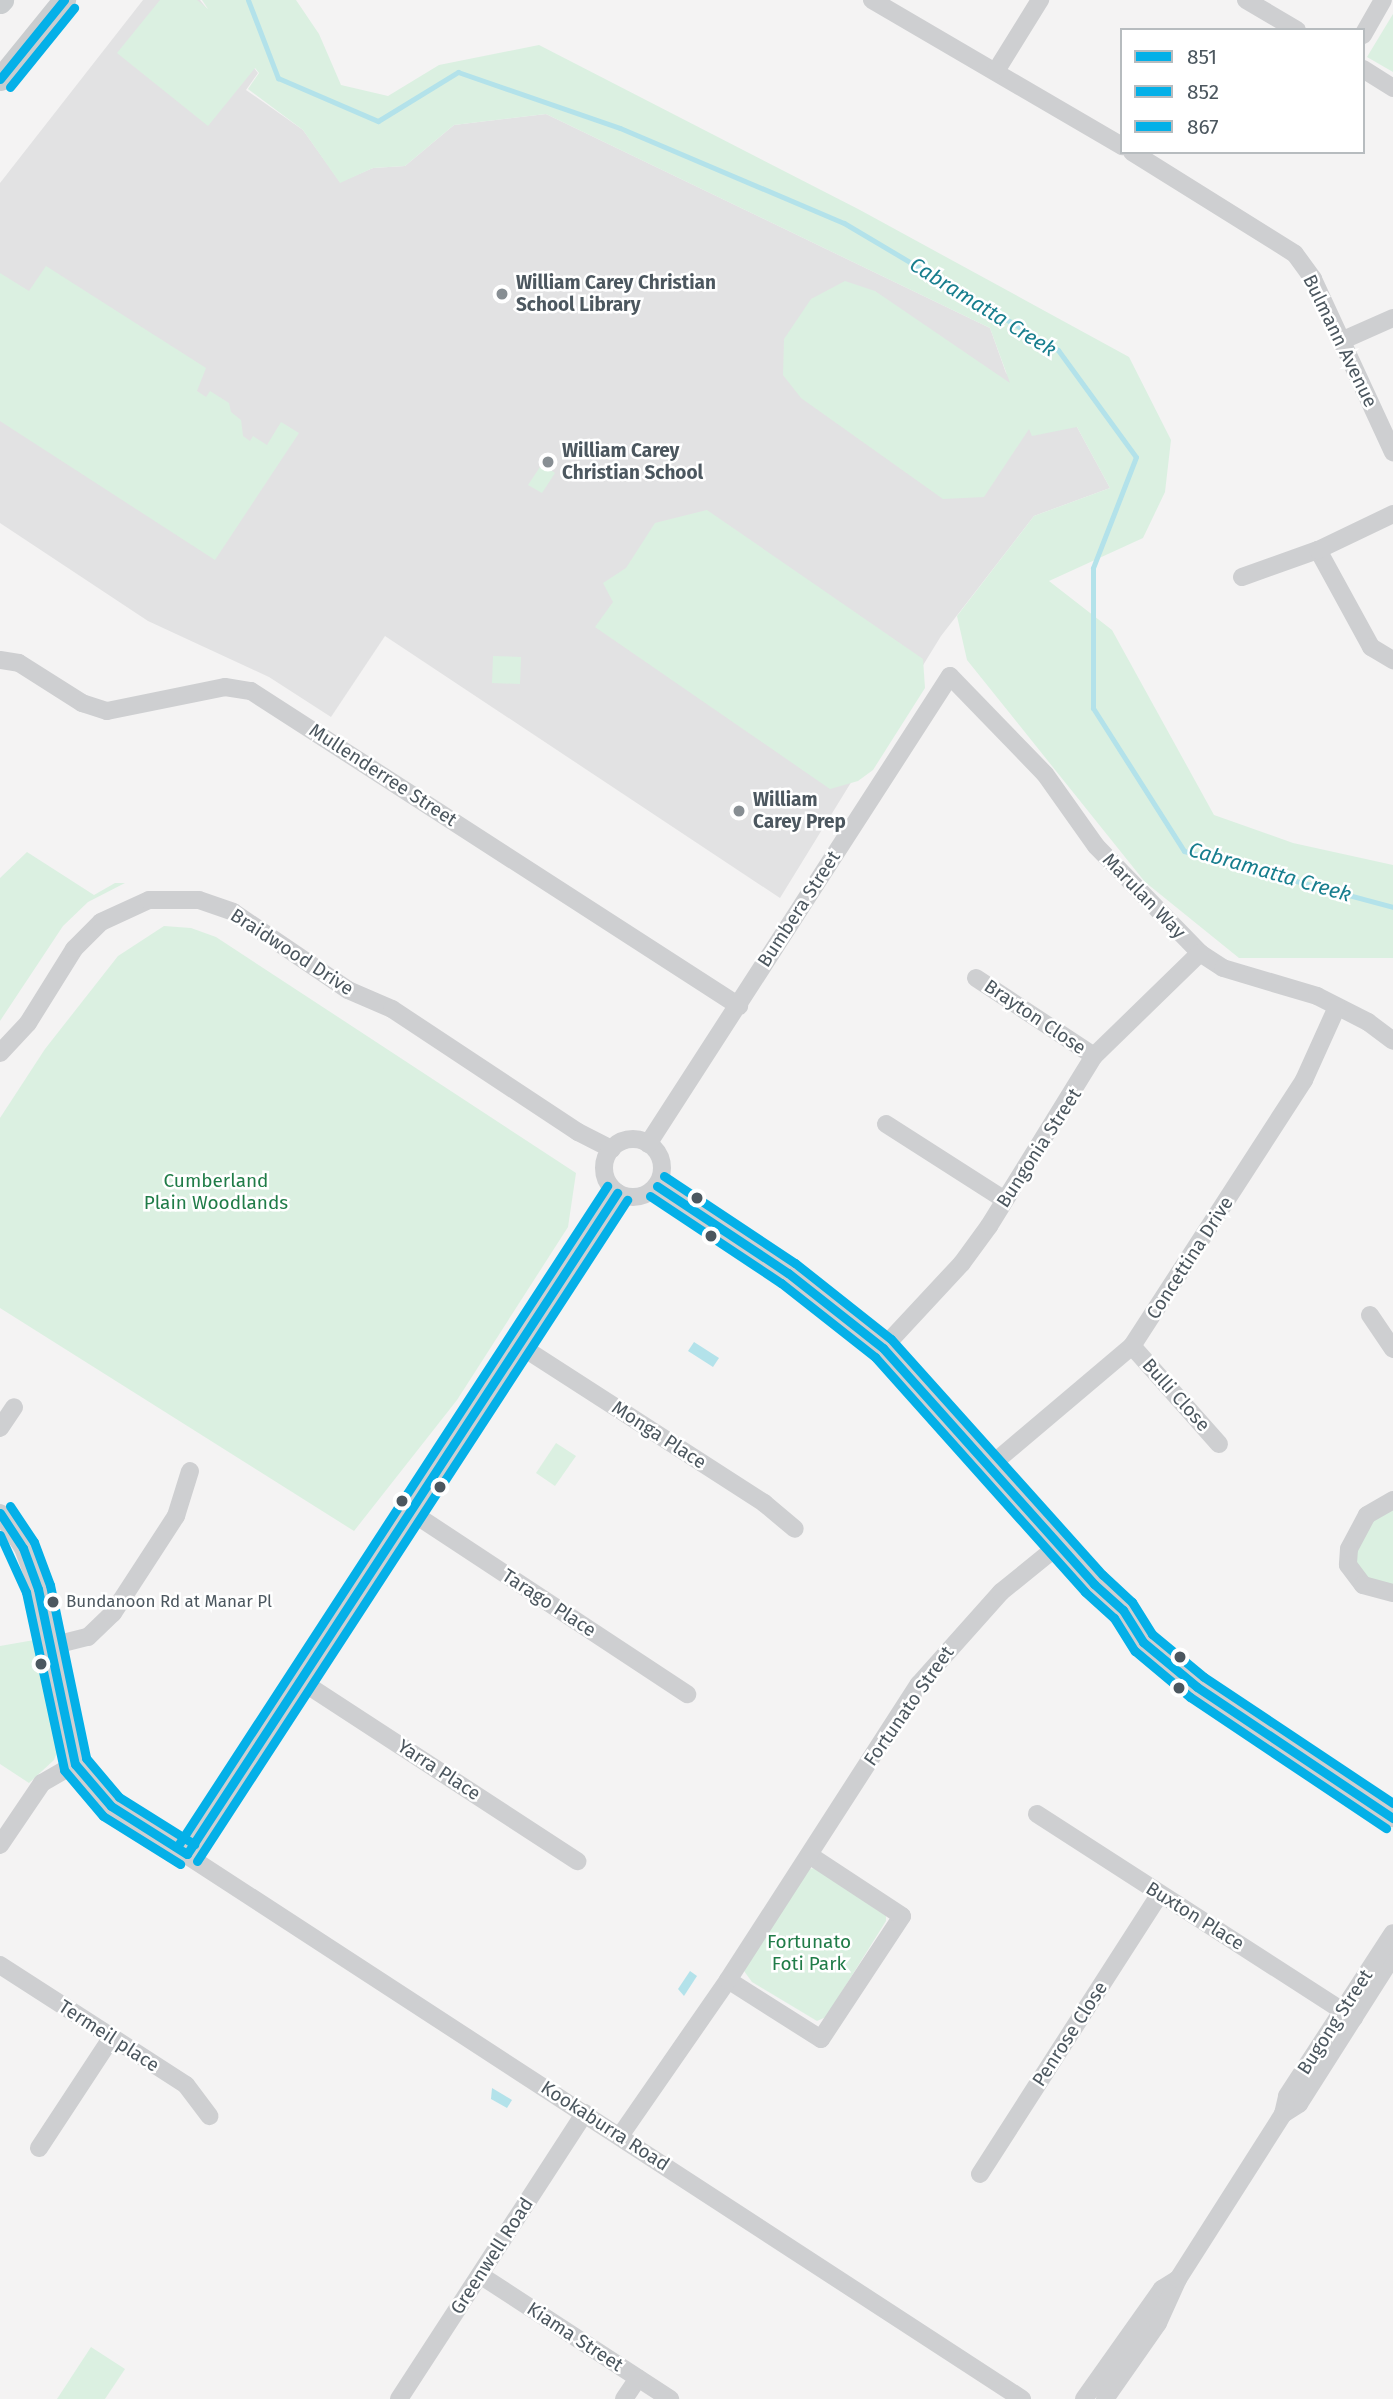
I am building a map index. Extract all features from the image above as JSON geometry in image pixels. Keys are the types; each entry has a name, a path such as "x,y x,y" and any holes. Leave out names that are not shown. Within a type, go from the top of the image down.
{"main road":[{"path":"0,79 64,0"}],"street":[{"path":"872,0 1120,145"},
{"path":"996,71 1040,0"},
{"path":"1246,0 1294,28"},
{"path":"1365,32 1383,0"},
{"path":"1365,70 1393,88"},
{"name":"Bulmann Avenue","path":"1135,154 1295,254 1313,279 1393,452"},
{"path":"1341,341 1393,318"},
{"path":"1242,577 1318,550 1393,514"},
{"path":"1318,550 1371,647 1393,660"},
{"name":"Mullenderree Street","path":"0,660 26,667 98,710 225,687 251,691 739,1006"},
{"name":"Bumbera Street","path":"648,1144 950,676"},
{"name":"Marulan Way","path":"950,676 1045,774 1096,846 1200,953 1223,968 1317,996 1393,1041"},
{"name":"Braidwood Drive","path":"0,1053 28,1023 74,949 100,922 149,900 199,900 233,912 348,990 404,1016 578,1132 612,1149"},
{"name":"Bungonia Street","path":"883,1348 962,1263 1005,1200 1094,1056 1200,953"},
{"name":"Brayton Close","path":"976,978 1094,1056"},
{"name":"Concettina Drive","path":"990,1466 1132,1346 1304,1080 1337,1007"},
{"path":"886,1124 1005,1200"},
{"path":"629,1140 648,1144 662,1167 656,1186 642,1196 617,1193 604,1172 612,1149 629,1140"},
{"path":"656,1186 789,1273 883,1348 1059,1545 1123,1610 1143,1642 1197,1687 1393,1818"},
{"path":"187,1854 617,1193"},
{"path":"1370,1315 1393,1349"},
{"name":"Monga Place","path":"519,1345 764,1503 795,1529"},
{"name":"Bulli Close","path":"1132,1346 1219,1444"},
{"path":"0,1428 14,1407"},
{"path":"51,1646 89,1637 113,1613 176,1517 190,1471"},
{"path":"1393,1500 1367,1515 1349,1549 1348,1564 1363,1585 1393,1593"},
{"name":"Tarago Place","path":"411,1512 687,1694"},
{"path":"0,1513 28,1558 51,1646 75,1764 42,1783 0,1846"},
{"name":"Fortunato Street","path":"620,2136 728,1980 927,1674 1001,1592 1059,1545"},
{"name":"Yarra Place","path":"301,1681 577,1861"},
{"name":"Kookaburra Road","path":"75,1764 111,1806 1022,2399"},
{"name":"Buxton Place","path":"1037,1814 1348,2014"},
{"path":"728,1980 821,2039 902,1916 808,1855"},
{"name":"Penrose Close","path":"980,2174 1160,1894"},
{"name":"Bugong Street","path":"1348,2014 1393,1933"},
{"name":"Bugong Street","path":"1105,2399 1158,2323 1178,2279 1283,2114 1287,2096 1393,1956"},
{"name":"Termeil place","path":"0,1965 186,2085 209,2116"},
{"path":"39,2148 111,2037"},
{"name":"Greenwell Road","path":"398,2399 584,2113"},
{"name":"Kiama Street","path":"480,2275 670,2399"},
{"name":"Bugong Street","path":"1084,2399 1162,2289 1178,2279"},
{"path":"624,2399 638,2378"}],"shaded area":[{"name":"William Carey Christian School","path":"143,0 200,0 258,73 246,90 303,130 340,182 373,168 405,166 454,125 546,114 990,328 1006,373 1077,427 1110,488 1034,516 941,636 780,898 385,636 331,717 269,677 148,621 0,523 0,183"}],"green space":[{"path":"160,0 197,0 208,9 202,0 296,0 319,34 341,85 388,96 439,65 539,45 860,210 1129,357 1171,440 1165,492 1143,538 1049,581 1112,630 1214,815 1293,843 1393,865 1393,958 1239,958 1145,882 967,660 957,616 1034,516 1110,488 1077,427 1032,436 1029,429 984,497 943,499 801,398 783,375 784,339 811,299 845,281 875,291 1010,383 990,328 546,114 454,125 405,166 373,168 340,183 303,130 248,89 259,73 255,68 208,126 117,53"},
{"path":"1393,14 1393,72 1367,57"},
{"path":"46,266 206,368 197,391 206,397 210,391 229,403 231,412 241,420 243,436 250,441 253,436 267,445 281,422 299,433 215,560 0,421 0,273 29,291"},
{"path":"542,464 555,473 542,493 528,485"},
{"path":"707,510 923,659 925,688 873,770 858,781 830,789 595,627 613,602 603,583 626,568 655,523"},
{"path":"493,656 521,657 520,684 492,683"},
{"path":"27,852 94,895 115,883 125,883 88,902 63,926 0,1021 0,878"},
{"name":"Cumberland Plain Woodlands","path":"164,926 191,928 216,937 576,1173 568,1227 457,1400 354,1531 0,1308 0,1118 45,1049 118,956"},
{"path":"556,1443 576,1456 555,1486 536,1473"},
{"path":"1393,1507 1393,1589 1381,1590 1356,1567 1354,1545 1368,1521"},
{"path":"40,1639 59,1748 54,1760 29,1783 0,1764 0,1646"},
{"name":"Fortunato Foti Park","path":"816,1868 886,1916 886,1921 826,2017 817,2021 752,1982 744,1971 807,1869"},
{"path":"91,2347 125,2369 105,2399 57,2399"}],"water":[{"path":"694,1342 719,1358 713,1367 688,1351"},
{"path":"690,1971 697,1976 684,1996 678,1989"},
{"path":"492,2088 512,2100 507,2108 491,2099"}],"waterway":[{"name":"Cabramatta Creek","path":"248,0 278,78 378,121 458,72 620,128 844,223 1058,350 1136,457 1093,568 1093,708 1184,851 1393,907"}],"transit line":[{"name":"851","path":"0,79 64,0"},
{"name":"852","path":"10,87 74,8"},
{"name":"867","path":"664,1176 795,1263 891,1339 1103,1575 1132,1602 1152,1634 1204,1677 1393,1803"},
{"name":"867","path":"177,1847 607,1186"},
{"name":"851","path":"657,1186 788,1273 883,1348 1094,1584 1123,1610 1143,1642 1197,1687 1393,1818"},
{"name":"851","path":"187,1854 617,1193"},
{"name":"852","path":"650,1196 781,1283 875,1357 1085,1592 1114,1618 1135,1651 1190,1697 1386,1828"},
{"name":"852","path":"197,1861 627,1200"},
{"name":"867","path":"10,1506 34,1542 50,1585 86,1758 119,1797 194,1844"},
{"name":"851","path":"0,1513 23,1548 38,1589 75,1764 111,1806 187,1854"},
{"name":"852","path":"0,1535 26,1592 64,1770 103,1816 180,1864"}],"place":[{"name":"William Carey Christian School Library","path":"502,294"},
{"name":"William Carey Christian School","path":"548,462"},
{"name":"William Carey Prep","path":"739,811"},
{"name":"Bundanoon Rd at Manar Pl","path":"53,1602"}]}
